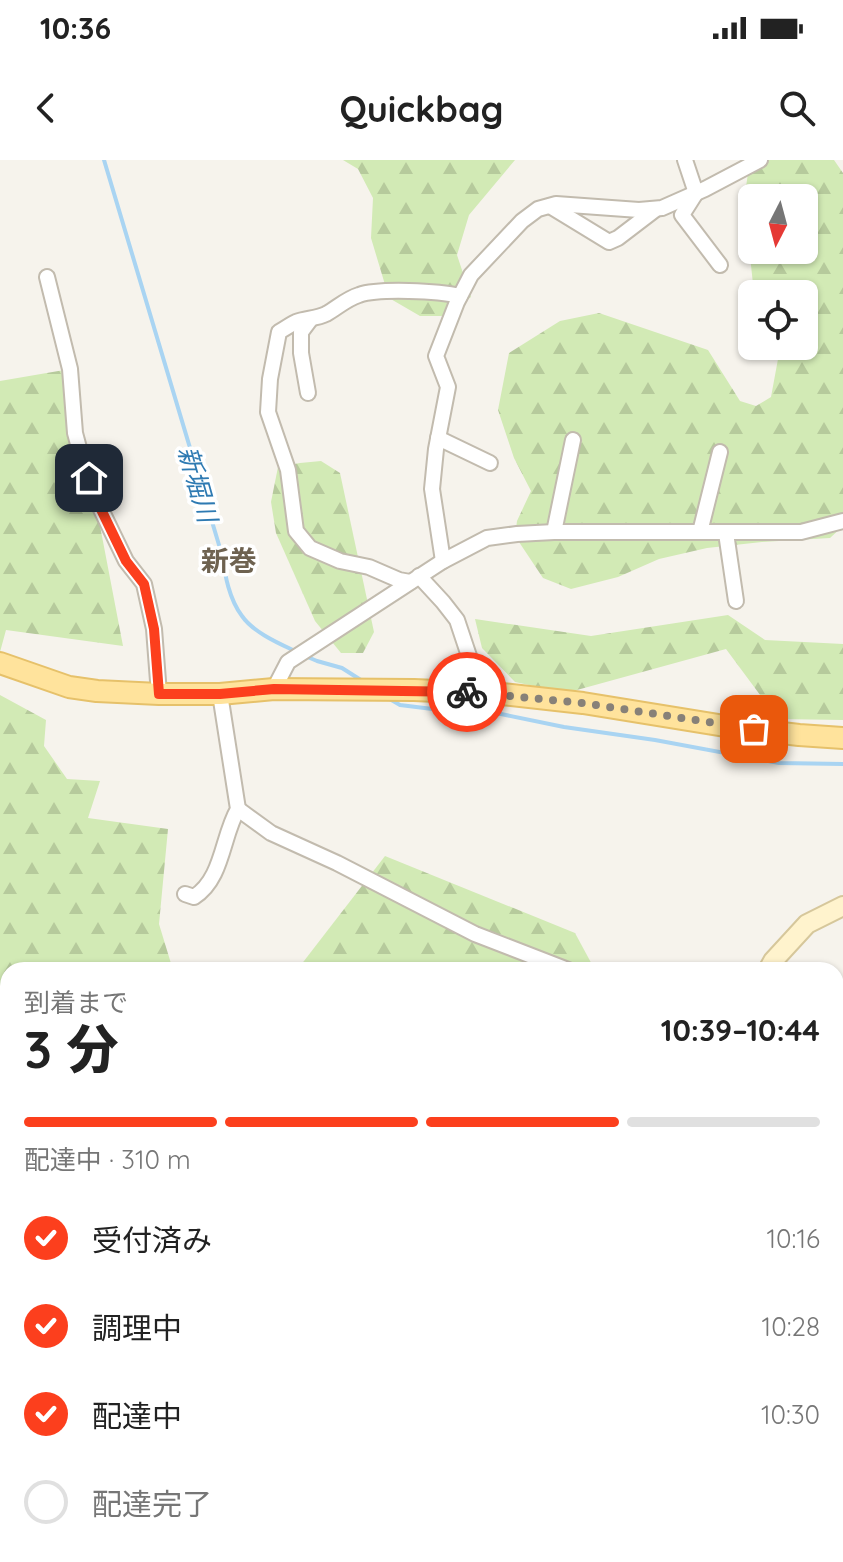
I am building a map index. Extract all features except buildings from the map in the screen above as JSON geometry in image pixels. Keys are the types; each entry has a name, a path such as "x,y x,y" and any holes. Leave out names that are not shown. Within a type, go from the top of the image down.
{"main road":[{"path":"0,663 69,687 97,691 220,694 274,689 414,690 502,694 745,728 843,738"}],"street":[{"path":"685,160 696,193"},
{"path":"549,205 609,242 657,209 760,160"},
{"path":"696,193 682,215 720,265"},
{"path":"443,561 432,489 448,387 436,356 471,275 522,221 549,205 657,209"},
{"path":"47,277 70,369 75,433 82,459 95,497 126,561 144,584 154,629 159,694"},
{"path":"460,296 432,292 372,291 279,332 268,412 288,470 296,531 310,548 399,580 414,579 443,602 457,620 470,659 502,694"},
{"path":"308,393 301,332 310,320"},
{"path":"438,438 490,463"},
{"path":"554,532 573,440"},
{"path":"700,532 720,452"},
{"path":"274,689 288,662 414,579 487,538 554,532 801,532 843,521"},
{"path":"726,533 736,601"},
{"path":"185,894 194,897 203,891 210,880 230,822 238,809 220,694"},
{"path":"238,809 271,833 475,934 547,962"},
{"path":"772,962 807,924 843,906"}],"green space":[{"path":"343,160 515,160 469,215 457,255 471,297 445,316 420,316 389,298 371,238 373,198 358,169"},
{"path":"750,160 834,160 843,173 843,526 830,538 707,548 659,559 618,577 571,589 543,578 515,536 517,521 531,491 514,458 498,410 509,353 560,321 599,313 708,350 740,401 756,406 771,397 778,360 818,360 818,280 753,280 751,264 818,264 818,184 746,184"},
{"path":"70,369 123,646 6,630 0,652 0,381"},
{"path":"321,461 340,473 374,632 363,653 341,653 315,621 276,533 271,502 278,467"},
{"path":"728,615 765,640 843,644 843,720 778,719 726,649 566,693 515,682 482,648 475,619 591,636"},
{"path":"0,695 46,720 44,746 67,779 100,781 88,818 168,829 159,924 171,962 0,962"},
{"path":"385,856 575,933 591,962 303,962"}],"waterway":[{"name":"新堀川","path":"104,160 222,555 231,595 247,622 295,651"},
{"name":"新堀川","path":"303,655 342,668 364,682"},
{"name":"新堀川","path":"388,698 400,705 473,714 501,714 779,763 843,764"}],"way so far":[{"path":"467,692 583,703 754,729"}],"district":[{"name":"新巻","path":"229,560"}],"route":[{"path":"89,478 126,561 144,584 154,629 159,694 220,694 274,689 467,692"}]}
